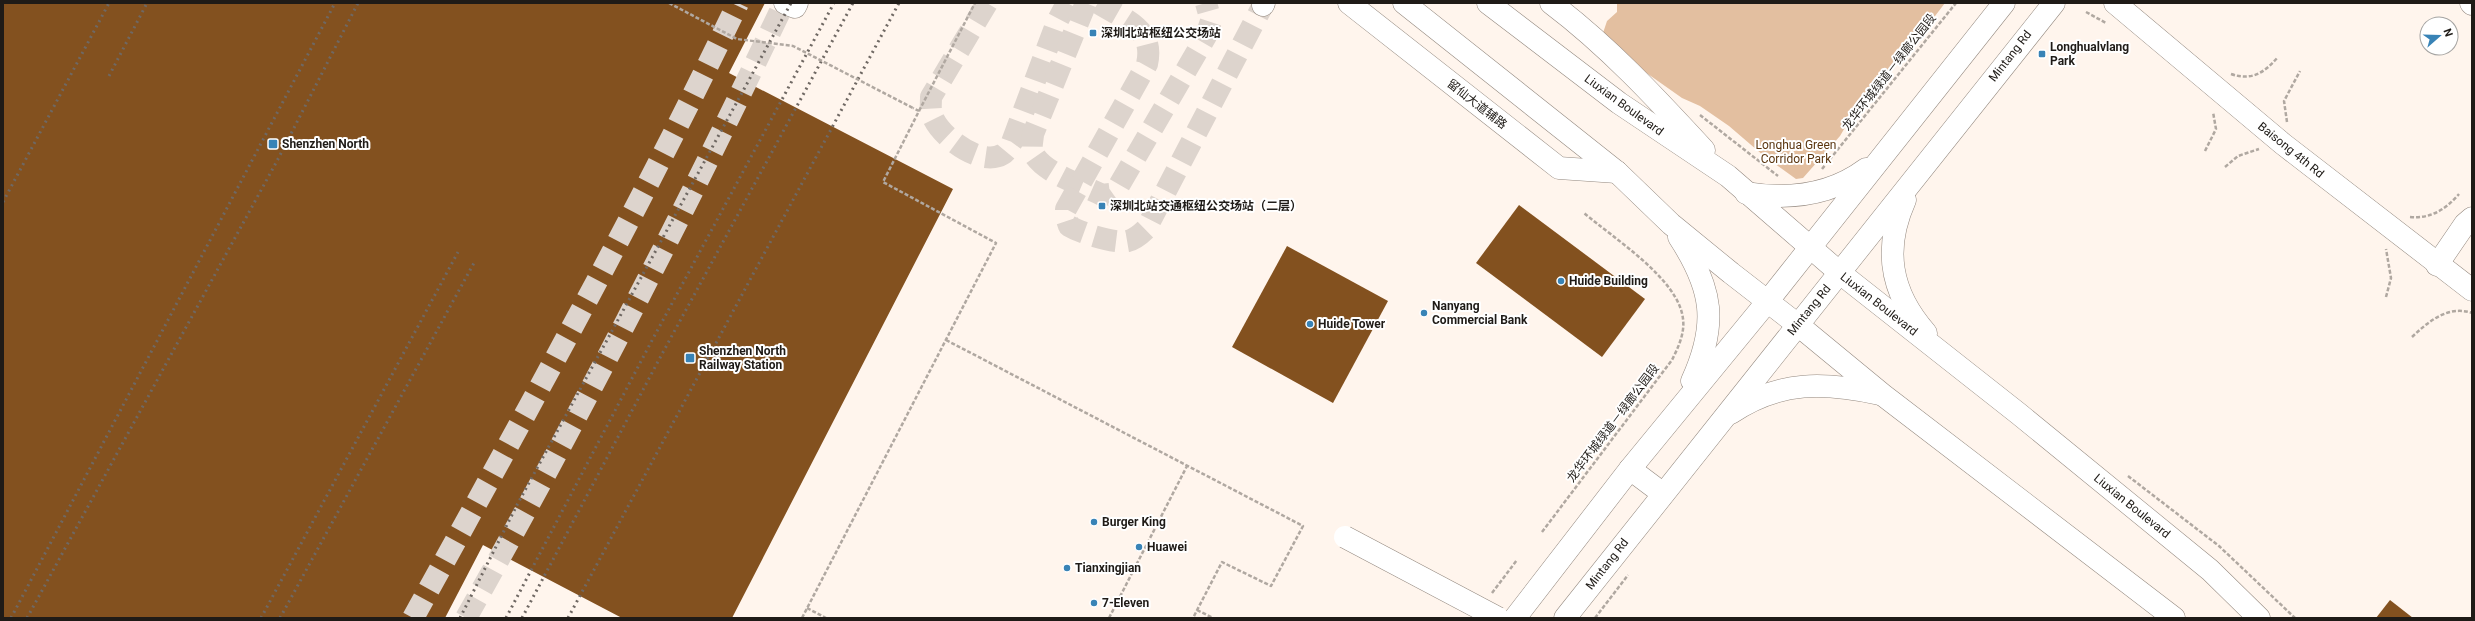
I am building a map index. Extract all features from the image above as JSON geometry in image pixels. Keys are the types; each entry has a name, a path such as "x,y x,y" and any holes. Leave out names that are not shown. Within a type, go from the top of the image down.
{"main road":[{"path":"785,3 795,7 797,3"},
{"name":"留仙大道辅路","path":"1349,3 1559,168 1617,172"},
{"path":"1404,3 1617,172 1671,224 1883,395 2174,618"},
{"name":"Liuxian Boulevard","path":"1488,3 1619,103 1728,176 1840,273 1951,360 2210,570 2259,618"},
{"path":"1551,3 1596,39 1654,95 1728,176"},
{"path":"1515,618 1680,406 1767,302 2004,3"},
{"name":"Mintang Rd","path":"1565,618 1662,493 1840,273 2054,3"},
{"name":"Baisong 4th Rd","path":"2115,3 2283,144 2437,265 2472,290"},
{"path":"1746,193 1770,197 1812,194 1852,179 1881,157"},
{"path":"1915,177 1894,229 1891,248 1892,267 1898,286 1910,309 1924,330 1951,360"},
{"path":"2437,265 2469,221"},
{"path":"1671,224 1688,250 1698,273 1708,306 1709,321 1706,347 1680,406"},
{"path":"1719,422 1757,398 1788,387 1836,386 1883,395"},
{"path":"1630,469 1662,493"},
{"path":"1346,537 1498,618"}],"path":[{"path":"669,3 738,39 793,46 919,111"},
{"path":"802,618 996,243 883,182 975,3"},
{"name":"龙华环城绿道－绿廊公园段","path":"1820,170 1956,3"},
{"path":"2086,12 2107,24"},
{"path":"2224,69 2241,77 2251,77 2261,74 2278,57"},
{"path":"2288,125 2284,102 2300,71"},
{"path":"2205,151 2216,129 2215,116 2210,107"},
{"path":"2225,167 2238,156 2264,148"},
{"path":"2404,216 2416,217 2438,212 2446,208 2459,194"},
{"name":"龙华环城绿道－绿廊公园段","path":"1542,532 1672,360 1679,346 1683,319 1676,300 1663,280 1584,214"},
{"path":"2384,244 2391,268 2390,286 2386,297"},
{"path":"2412,336 2438,316 2451,311 2463,310 2472,313"},
{"path":"946,340 1303,526 1271,586 1222,562 1193,618"},
{"path":"1109,618 1187,466"},
{"path":"2125,473 2219,546 2295,618"},
{"path":"1490,595 1517,560"},
{"path":"1595,618 1628,574"},
{"path":"807,608 826,618"},
{"path":"1197,610 1213,618"}],"green space":[{"name":"Longhua Green Corridor Park","path":"1617,3 1945,3 1912,46 1857,107 1840,136 1803,178 1796,179 1764,156 1729,126 1700,106 1682,98 1638,67 1603,33 1607,21 1617,12"}],"building":[{"name":"Shenzhen North Railway Station","path":"3,3 765,3 729,73 953,189 732,618 622,618 483,545 445,618 3,618"},
{"name":"Huide Building","path":"1519,205 1645,299 1602,357 1476,263"},
{"name":"Huide Tower","path":"1287,246 1388,301 1333,403 1232,347"},
{"path":"2390,600 2413,618 2376,618"}],"tunnel":[{"path":"413,618 621,236 738,3"},
{"path":"466,618 630,314 747,81 784,3"},
{"path":"987,3 931,97 932,115 943,132 962,148 984,157 994,157 1003,154 1012,142 1057,22 1067,3"},
{"path":"1086,3 1033,134 1032,150 1036,158 1052,171 1102,195 1110,194 1117,189 1206,36 1211,21 1206,3"},
{"path":"1098,3 1136,26 1142,33 1147,42 1147,64 1066,209 1066,217 1069,226 1074,229 1090,235 1122,242 1133,239 1146,229 1263,5"}],"railway":[{"path":"3,202 109,3"},
{"path":"109,76 147,3"},
{"path":"11,618 335,3"},
{"path":"27,618 277,161 358,3"},
{"path":"460,618 518,503 791,3"},
{"path":"506,618 649,346 834,3"},
{"path":"522,618 662,354 853,3"},
{"path":"568,618 899,3"},
{"path":"261,618 458,252"},
{"path":"280,618 475,261"}],"place":[{"name":"深圳北站枢纽公交场站","path":"1093,33"},
{"name":"Longhualvlang Park","path":"2042,54"},
{"name":"Shenzhen North","path":"273,144"},
{"name":"深圳北站交通枢纽公交场站（二层）","path":"1102,206"},
{"name":"Huide Building","path":"1561,281"},
{"name":"Nanyang Commercial Bank","path":"1424,313"},
{"name":"Huide Tower","path":"1310,324"},
{"name":"Shenzhen North Railway Station","path":"690,358"},
{"name":"Burger King","path":"1094,522"},
{"name":"Huawei","path":"1139,547"},
{"name":"Tianxingjian","path":"1067,568"},
{"name":"7-Eleven","path":"1094,603"}]}
